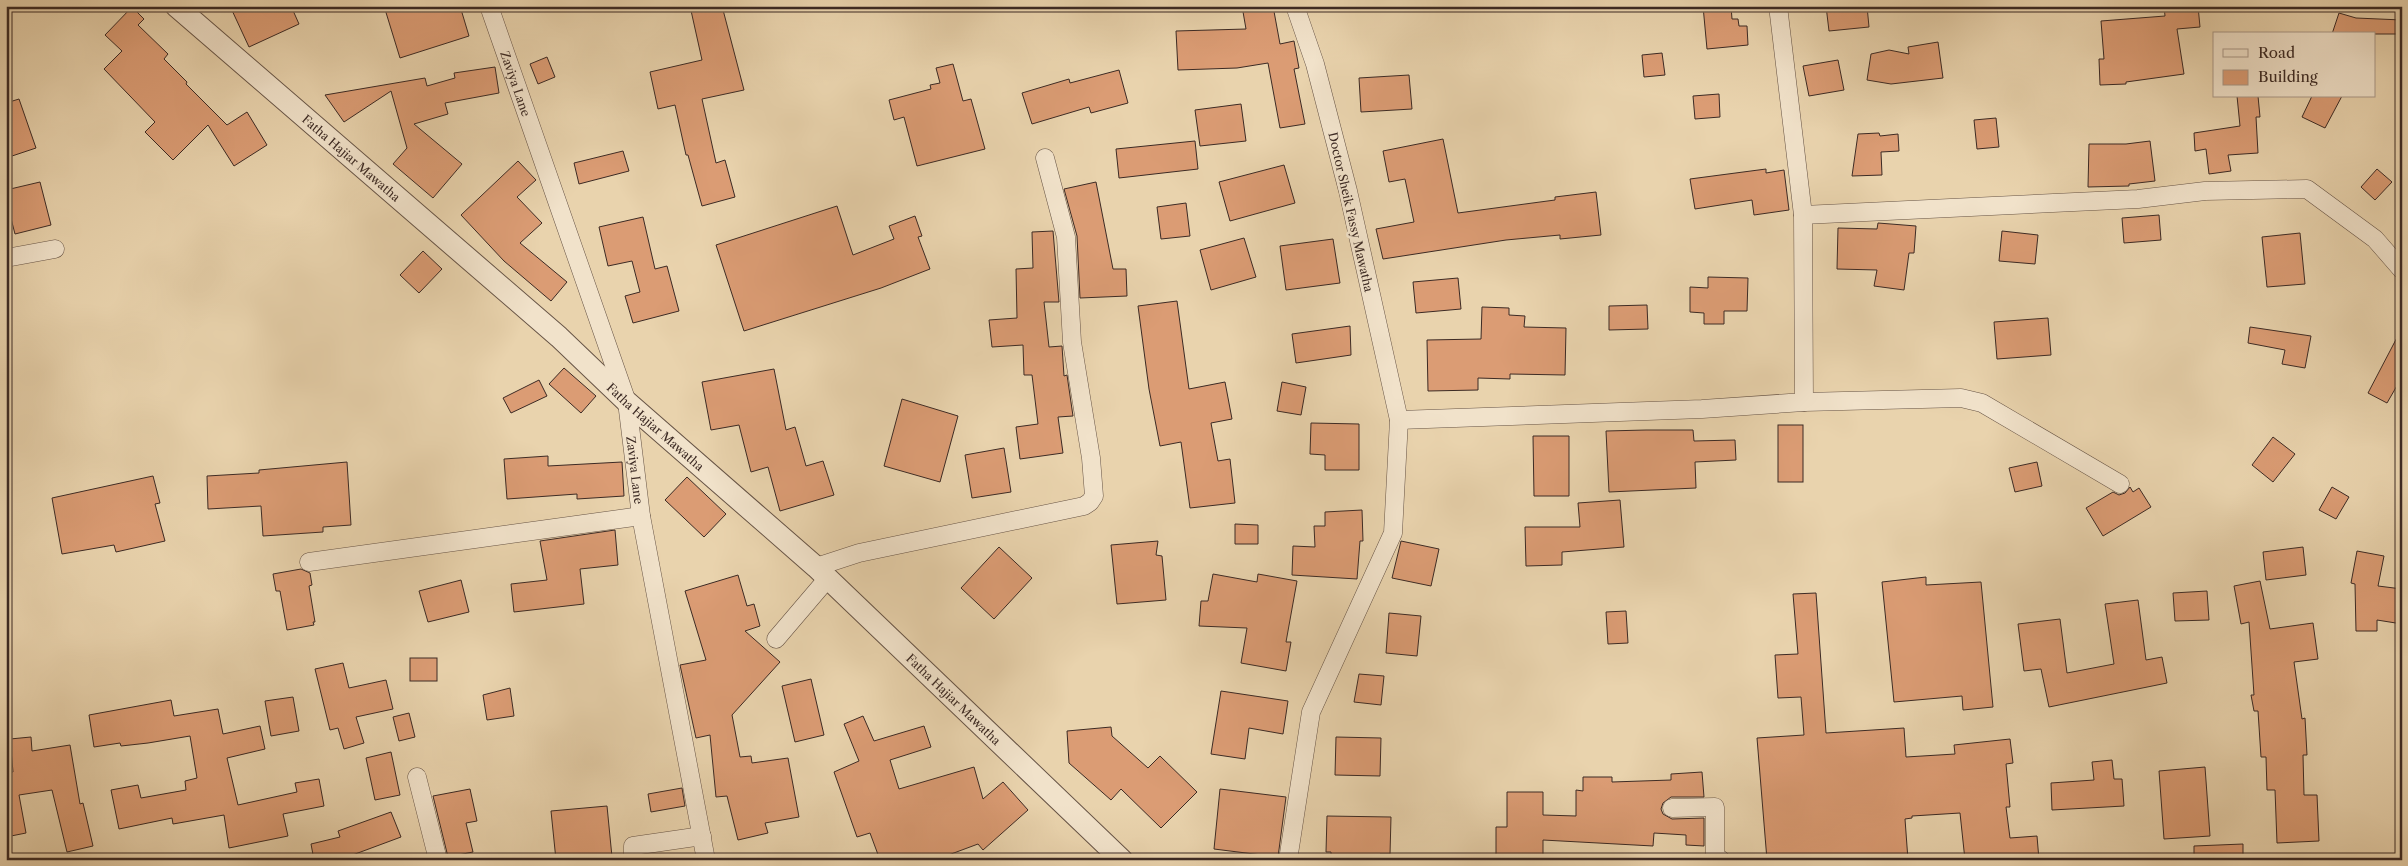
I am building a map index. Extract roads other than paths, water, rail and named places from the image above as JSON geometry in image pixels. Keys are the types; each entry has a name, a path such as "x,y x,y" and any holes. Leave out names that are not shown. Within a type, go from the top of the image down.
{"street":[{"name":"Fatha Hajiar Mawatha","path":"176,6 559,337 627,402 822,573 1122,860"},
{"name":"Zaviya Lane","path":"489,6 627,402 642,516 706,860"},
{"name":"Doctor Sheik Fassy Mawatha","path":"1288,860 1311,712 1393,533 1399,420 1348,192 1315,64 1295,6"},
{"path":"1778,6 1802,215 1804,402"},
{"path":"776,639 822,573 859,553 1084,506 1094,496 1091,458 1072,342 1066,237 1045,158"},
{"path":"1802,215 2138,199 2205,191 2307,189 2374,239 2402,270"},
{"path":"6,258 55,249"},
{"path":"1399,420 1702,409 1804,402 1961,398 1982,403 2120,484"},
{"path":"309,562 642,516"},
{"path":"417,777 438,860"},
{"path":"1672,808 1715,807 1715,856 1721,860"},
{"path":"633,860 633,846 702,836"}]}
